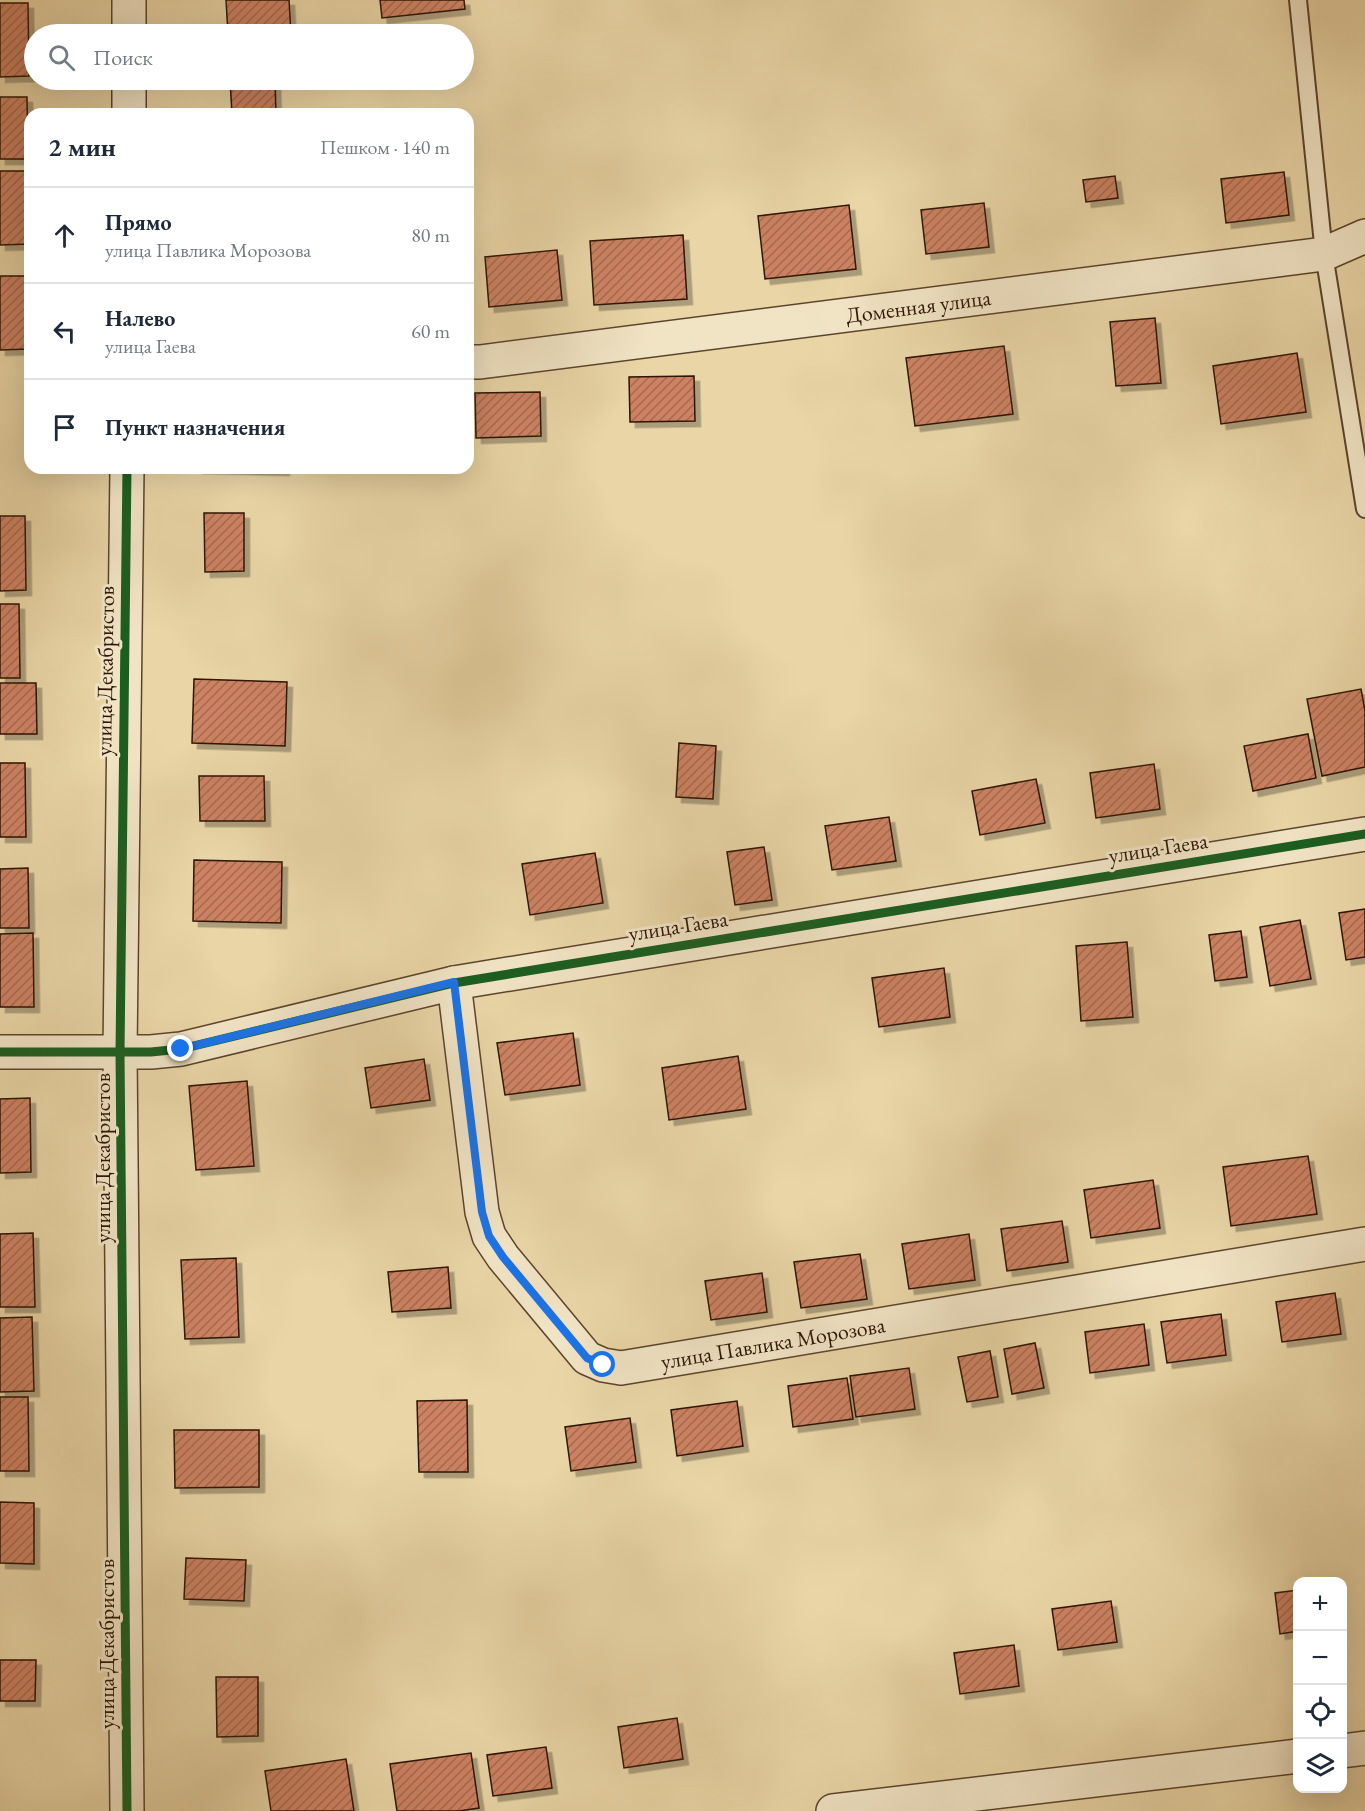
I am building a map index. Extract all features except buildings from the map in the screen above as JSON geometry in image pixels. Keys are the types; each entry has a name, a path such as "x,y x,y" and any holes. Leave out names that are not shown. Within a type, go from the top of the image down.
{"street":[{"path":"129,0 129,24"},
{"path":"129,90 129,108"},
{"name":"Доменная улица","path":"474,362 1324,254 1365,236"},
{"name":"улица Декабристов","path":"127,474 120,1052 127,1811"},
{"name":"улица Гаева","path":"0,1052 151,1052 181,1049 454,982 1365,834"},
{"name":"улица Павлика Морозова","path":"454,982 482,1212 489,1236 503,1257 587,1358 603,1365 621,1368 1365,1244"},
{"path":"1347,1750 1365,1748"},
{"path":"833,1811 1293,1757"}],"lane":[{"path":"1299,0 1324,254 1365,509"}],"cycle path":[{"path":"127,474 120,1052 127,1811"},
{"path":"0,1052 151,1052 181,1049 454,983 1365,834"}],"route":[{"path":"181,1049 454,982 482,1212 489,1236 503,1257 587,1358 603,1365"}]}
